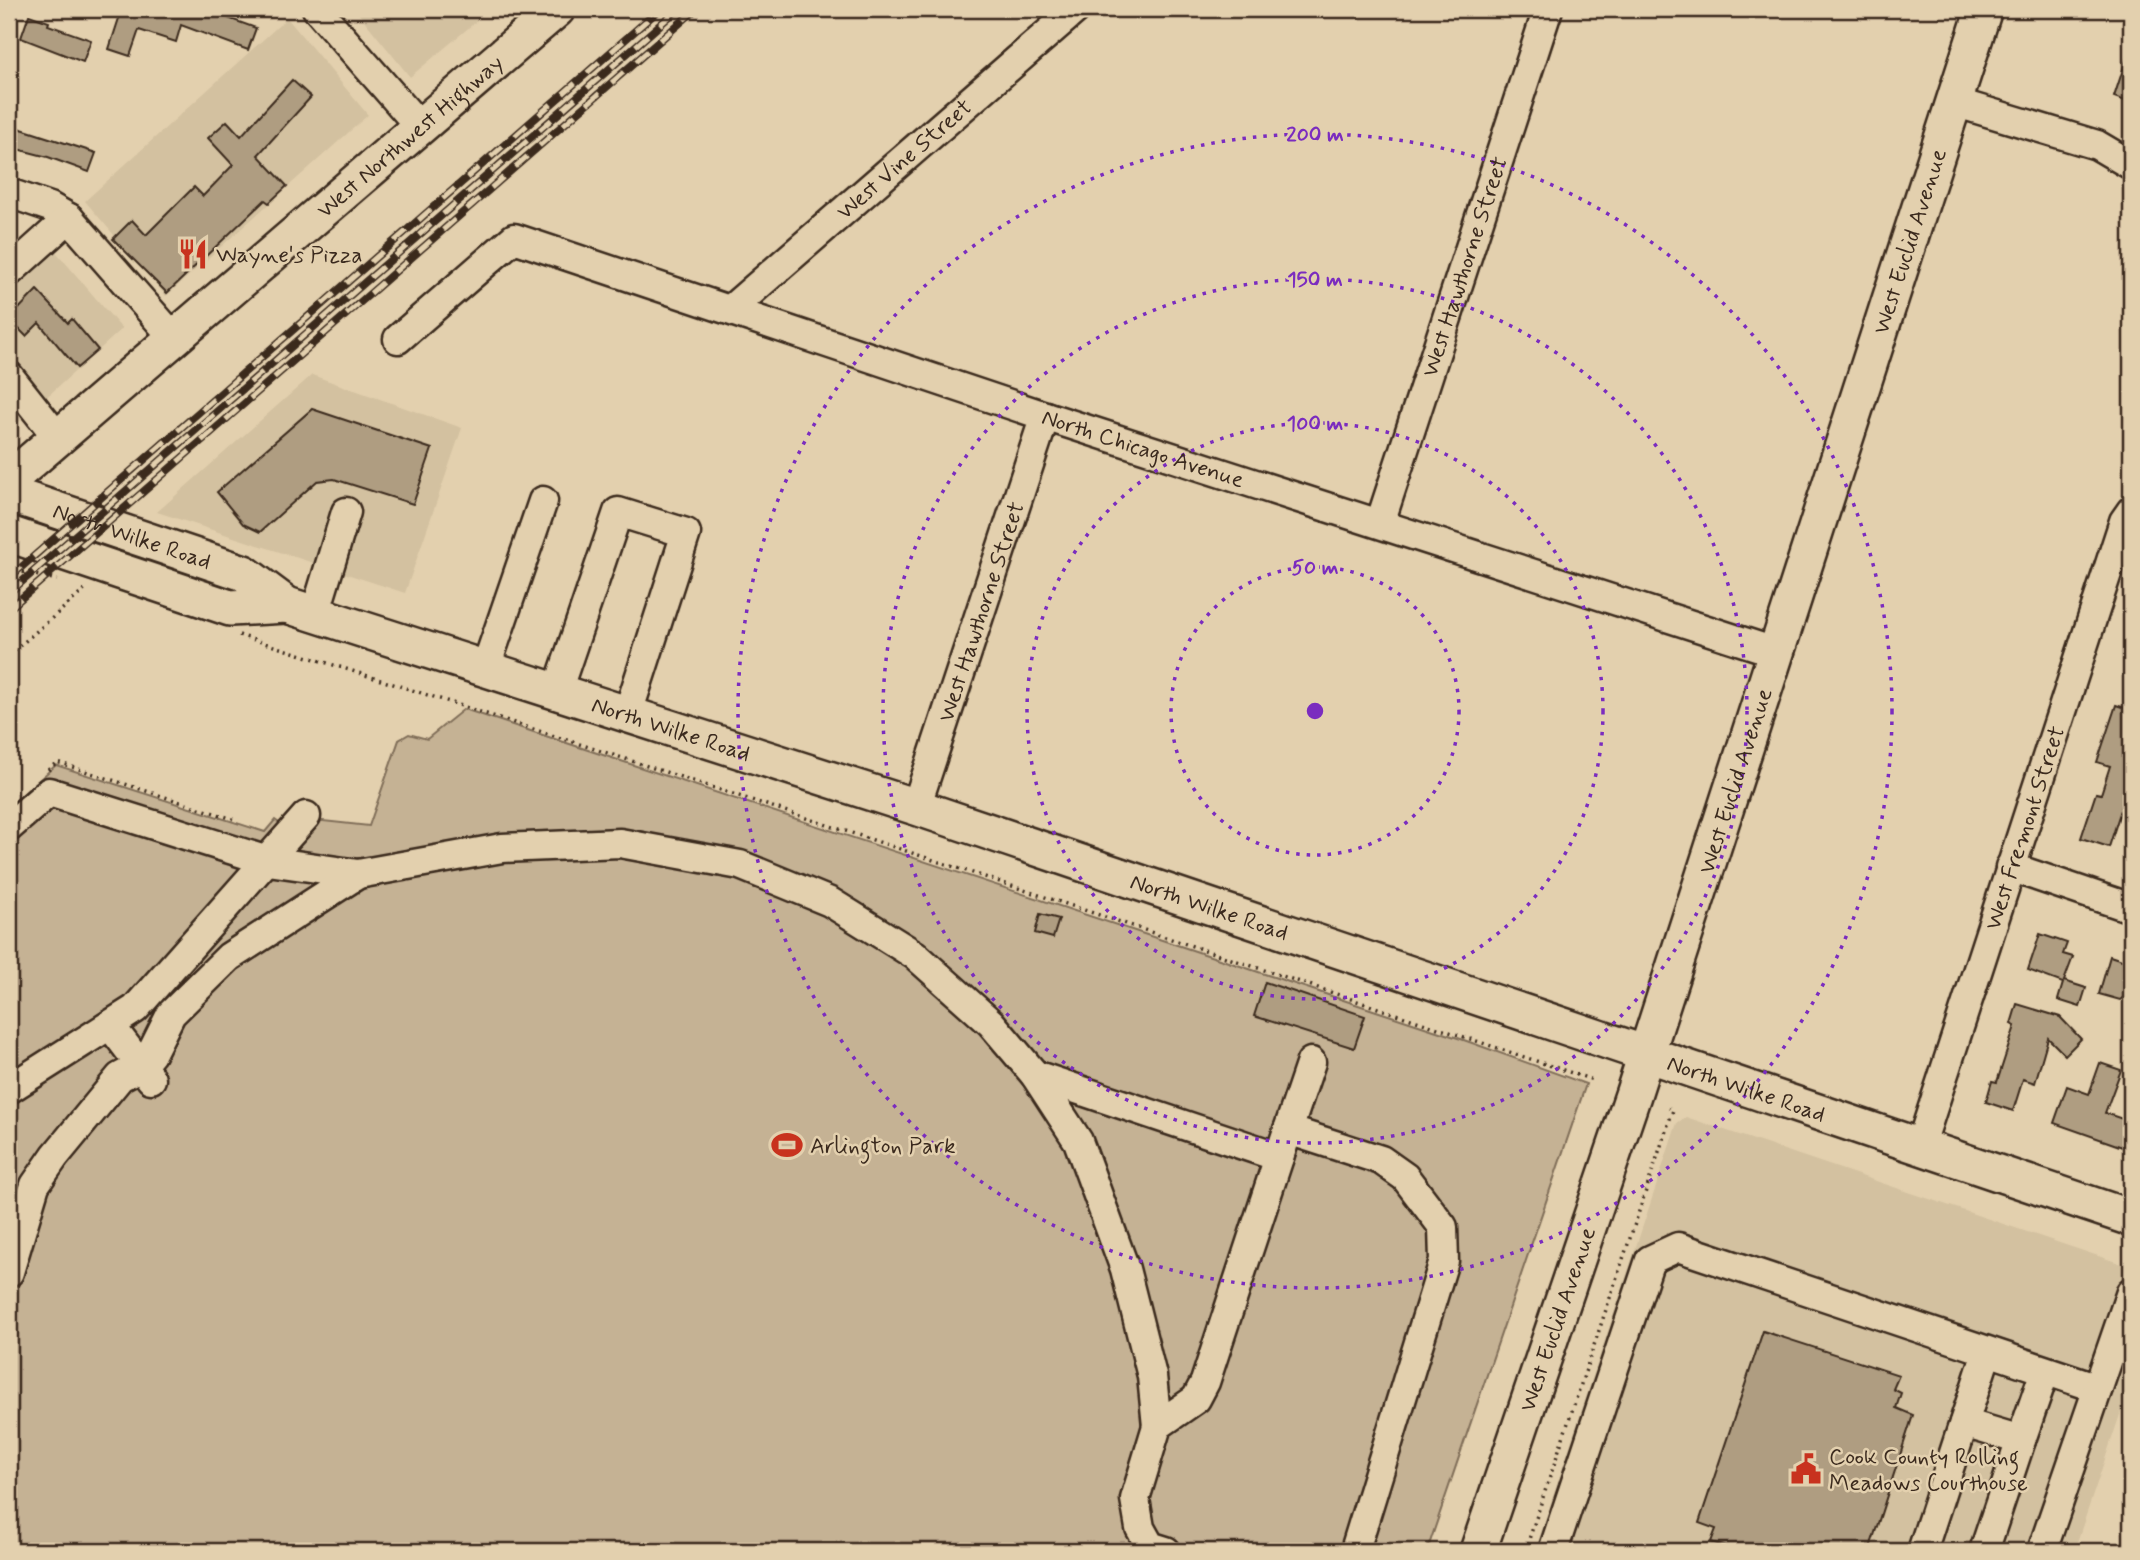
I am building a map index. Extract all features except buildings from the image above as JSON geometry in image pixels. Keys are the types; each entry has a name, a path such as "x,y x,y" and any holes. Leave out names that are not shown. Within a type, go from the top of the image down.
{"main road":[{"name":"West Northwest Highway","path":"9,480 557,9"},
{"name":"West Euclid Avenue","path":"1478,1551 1646,1054 1984,9"},
{"name":"North Wilke Road","path":"9,494 244,573 301,609 916,807 2131,1218"},
{"name":"North Wilke Road","path":"9,534 230,608 301,609"}],"street":[{"path":"317,9 421,128"},
{"name":"West Vine Street","path":"731,309 1076,9"},
{"name":"West Hawthorne Street","path":"1380,523 1548,9"},
{"path":"1954,102 2096,145 2131,164"},
{"path":"9,193 50,207 69,218 174,339"},
{"path":"9,272 69,218"},
{"name":"North Chicago Avenue","path":"398,339 514,238 1045,416 1775,652"},
{"path":"9,376 59,439"},
{"name":"West Hawthorne Street","path":"916,807 1045,416"},
{"path":"486,667 543,501"},
{"name":"West Fremont Street","path":"1920,1147 2124,521 2131,511"},
{"path":"301,609 346,512"},
{"path":"557,691 618,512 686,533 628,713"},
{"path":"9,827 49,792 268,861 358,874 502,848 620,843 740,865 830,902 915,955 990,1023 1035,1075 1079,1141 1125,1269 1153,1376 1157,1426 1135,1499 1140,1528 1155,1550"},
{"path":"9,1089 135,1009 306,816"},
{"path":"2010,866 2131,908"},
{"path":"146,1072 151,1054 171,1014 229,957 358,874"},
{"path":"110,1025 146,1072"},
{"path":"1157,1426 1196,1399 1205,1382 1311,1062"},
{"path":"9,1272 35,1185 55,1156 120,1077 146,1072"},
{"path":"1035,1075 1283,1144 1381,1160 1405,1177 1443,1227 1444,1261 1355,1551"},
{"path":"1553,1551 1650,1260 1678,1247 2098,1388"},
{"path":"2042,1551 2131,1292"},
{"path":"1922,1551 1987,1352"},
{"path":"1984,1551 2045,1371"},
{"path":"1964,1423 2021,1440"}],"path":[{"path":"9,569 66,583"},
{"path":"9,655 88,588 77,585"},
{"path":"375,678 877,840 1593,1080"},
{"path":"1525,1551 1673,1110 1668,1108"}],"shaded area":[{"path":"355,9 491,9 410,77"},
{"path":"287,18 368,115 166,296 85,201"},
{"path":"46,240 122,329 9,431 9,268"},
{"path":"312,375 462,428 405,593 157,512"},
{"name":"Arlington Park","path":"464,709 1461,1039 1586,1084 1427,1551 9,1551 9,806 56,765 265,832 275,820 299,837 314,820 369,826 399,740 409,734 427,739"},
{"path":"1686,1117 2131,1267 2131,1382 2074,1551 1535,1551 1677,1123"}],"railway":[{"path":"9,578 660,9"},
{"path":"9,593 678,9"},
{"path":"9,609 696,9"}],"place":[{"name":"Wayne's Pizza","path":"193,254"},
{"name":"Arlington Park","path":"787,1145"},
{"name":"Cook County Rolling Meadows Courthouse","path":"1806,1469"}]}
